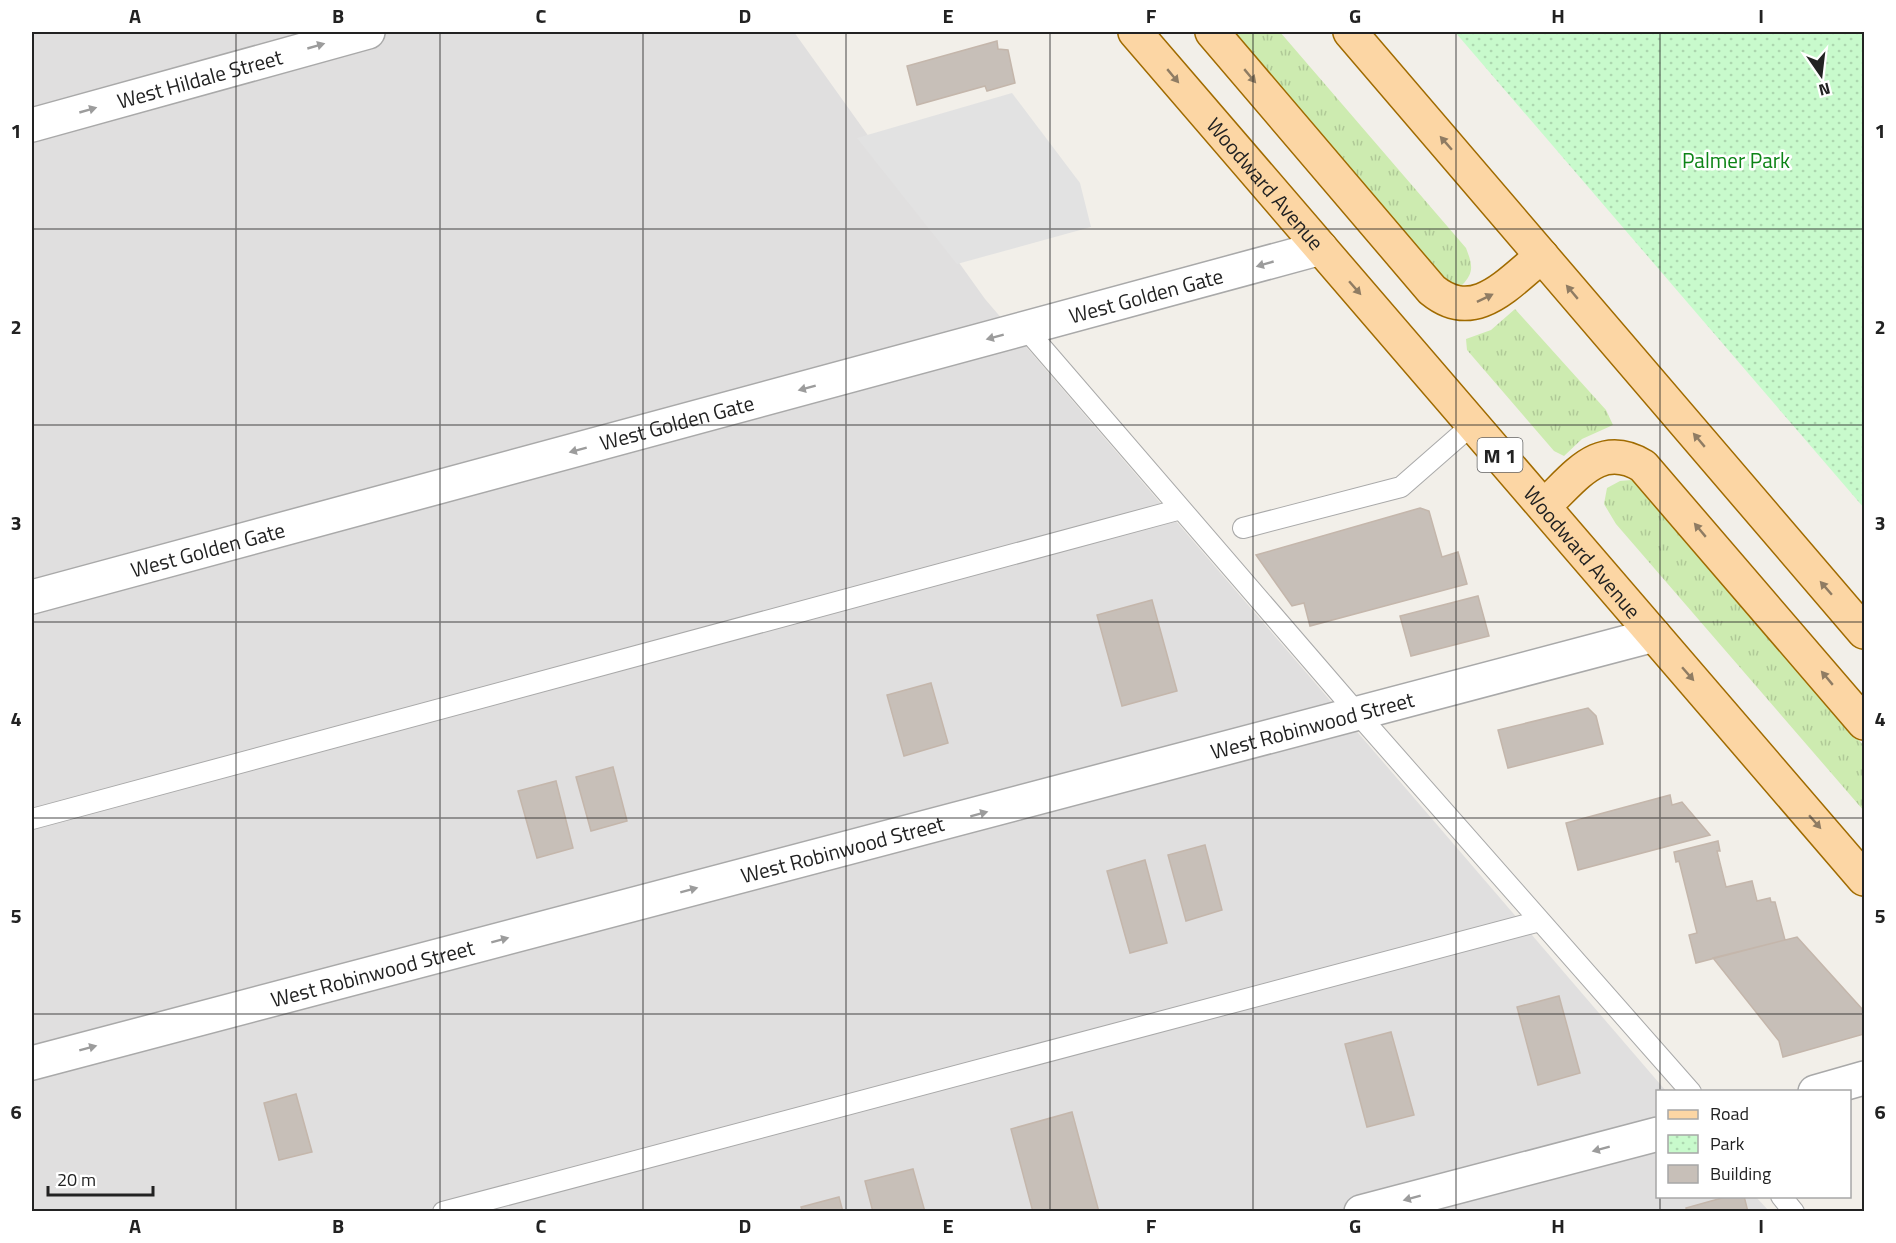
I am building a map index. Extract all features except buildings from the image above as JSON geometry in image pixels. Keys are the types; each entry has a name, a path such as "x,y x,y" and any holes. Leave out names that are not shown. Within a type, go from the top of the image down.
{"main road":[{"name":"Woodward Avenue","path":"1135,32 1864,879"},
{"path":"1212,32 1432,290 1444,299 1456,305 1483,301 1542,256"},
{"path":"1350,32 1864,632"},
{"path":"1544,506 1593,462 1601,458 1622,456 1643,466 1864,723"}],"street":[{"name":"West Hildale Street","path":"32,125 368,32"},
{"name":"West Golden Gate","path":"32,597 1321,248"},
{"name":"West Robinwood Street","path":"32,1063 1654,635"},
{"path":"1822,1090 1864,1078"},
{"path":"1361,1212 1656,1135"}],"lane":[{"path":"1026,329 1358,714 1688,1090"},
{"path":"1243,528 1401,487 1473,424"},
{"path":"32,819 1181,509"},
{"path":"443,1212 1540,921"},
{"path":"1782,1198 1794,1212"}],"shaded area":[{"path":"32,32 794,32 985,299 1665,1090 1656,1090 1656,1198 1757,1198 1769,1211 32,1211"},
{"path":"1012,93 1080,183 1091,227 957,264 857,138"}],"green space":[{"path":"1222,32 1280,32 1466,248 1471,272 1462,285 1446,282"},
{"name":"Palmer Park","path":"1455,32 1864,32 1864,508"},
{"path":"1515,309 1606,410 1613,425 1582,439 1564,456 1554,451 1467,350 1466,339 1491,330"},
{"path":"1632,480 1864,746 1864,811 1616,524 1604,504 1607,488 1620,481"}]}
